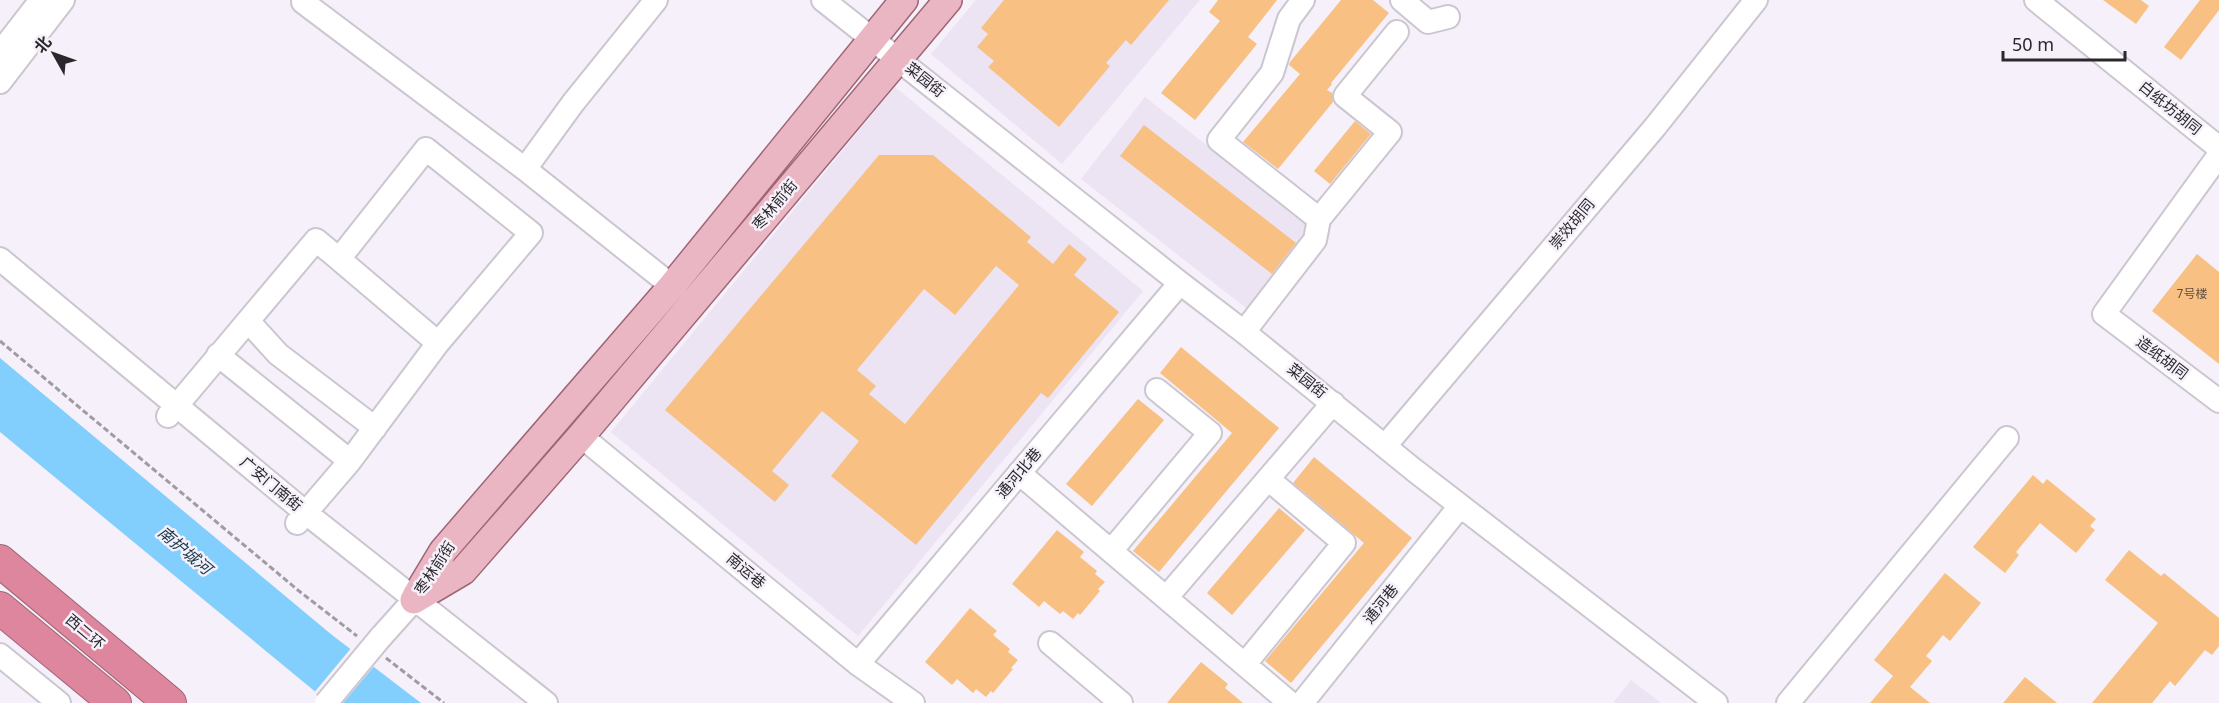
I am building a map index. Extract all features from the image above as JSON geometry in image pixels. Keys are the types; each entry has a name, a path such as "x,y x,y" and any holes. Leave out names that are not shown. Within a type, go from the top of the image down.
{"highway":[{"name":"西二环","path":"0,561 170,703"},
{"path":"0,608 116,703"}],"main road":[{"name":"枣林前街","path":"410,604 443,551 672,286 904,0"},
{"name":"枣林前街","path":"410,604 463,571 581,436 948,0"}],"street":[{"path":"0,53 41,0"},
{"path":"0,81 63,0"},
{"path":"305,0 303,2 525,169 672,286"},
{"path":"525,169 573,103 656,0"},
{"name":"菜园街","path":"823,0 1244,332 1460,506 1716,703"},
{"path":"1303,0 1289,19 1272,73 1219,140 1319,219"},
{"path":"1402,0 1428,22 1448,17"},
{"name":"崇效胡同","path":"1385,446 1655,127 1756,0"},
{"name":"白纸坊胡同","path":"2042,2 2219,148"},
{"path":"1244,332 1315,240 1319,219 1390,132 1345,96 1397,32"},
{"path":"301,518 350,461 438,343 531,233 426,149 339,259"},
{"name":"造纸胡同","path":"2219,155 2104,314 2219,402"},
{"path":"172,410 316,240 438,343"},
{"name":"广安门南街","path":"0,259 172,410 301,518 410,604 546,703"},
{"name":"广安门南街","path":"0,276 172,410"},
{"name":"通河北巷","path":"858,664 1180,283"},
{"path":"248,321 278,354 375,428"},
{"path":"218,355 350,461"},
{"path":"1111,551 1210,433 1157,390"},
{"path":"1166,598 1333,403"},
{"name":"南运巷","path":"581,436 858,664 913,703"},
{"path":"1788,703 2007,438"},
{"path":"1019,474 1290,703"},
{"path":"1245,664 1344,543 1268,479"},
{"name":"通河巷","path":"1302,703 1460,506"},
{"path":"326,703 410,604"},
{"name":"广安门南街","path":"410,604 525,703"},
{"path":"1050,643 1121,703"},
{"path":"0,656 59,703"}],"path":[{"path":"0,340 290,583 374,644 444,703"}],"shaded area":[{"path":"976,0 1200,0 1062,164 931,54"},
{"path":"895,87 1143,291 858,636 611,432"},
{"path":"1145,97 1315,230 1251,312 1081,179"},
{"path":"1631,680 1661,703 1613,703"}],"water":[{"name":"南护城河","path":"0,358 332,635 421,703 329,703 0,432"}],"pier":[{"path":"352,647 375,665 343,703 324,703 313,694"}],"building":[{"path":"1004,0 1169,0 1131,45 1126,40 1106,63 1110,66 1059,127 988,67 994,61 977,47 988,34 981,28"},
{"path":"1218,0 1277,0 1248,37 1257,44 1195,120 1161,93 1220,21 1209,12"},
{"path":"1341,0 1373,0 1389,13 1331,83 1327,90 1332,93 1333,102 1278,169 1243,142 1300,74 1289,65 1290,62"},
{"path":"2103,0 2141,0 2149,6 2136,24"},
{"path":"2200,0 2219,0 2219,10 2181,60 2164,47"},
{"path":"1355,121 1371,134 1330,184 1314,171"},
{"path":"1144,125 1296,243 1272,274 1120,156"},
{"path":"879,155 933,155 1031,237 1027,242 1053,264 1069,244 1087,259 1074,275 1119,312 1048,398 1041,393 916,545 831,476 859,441 822,411 772,471 789,485 775,502 665,410","holes":["996,266 1019,285 905,424 869,394 876,386 857,370 924,289 955,315"]},
{"path":"2197,254 2219,272 2219,364 2152,311"},
{"path":"1181,347 1279,428 1159,572 1133,551 1232,433 1160,373"},
{"path":"1138,399 1164,420 1092,506 1066,484"},
{"path":"1314,457 1412,538 1291,683 1265,661 1364,543 1293,483"},
{"path":"2033,475 2043,484 2047,479 2096,519 2090,526 2095,530 2076,553 2040,523 2016,552 2019,555 2005,573 1973,547"},
{"path":"1279,508 1305,530 1232,615 1207,593"},
{"path":"1057,530 1084,552 1080,557 1097,571 1095,574 1105,582 1080,615 1078,613 1073,619 1063,611 1060,614 1044,601 1039,607 1012,584"},
{"path":"2129,550 2161,576 2164,573 2219,618 2219,646 2212,655 2205,650 2175,686 2170,681 2152,703 2092,703 2158,623 2105,580"},
{"path":"1945,573 1981,603 1950,641 1943,635 1926,656 1932,661 1910,687 1930,703 1870,703 1893,676 1874,660"},
{"path":"970,608 997,631 993,635 1010,649 1008,652 1018,660 993,693 991,691 986,697 976,689 973,693 957,679 952,685 925,662"},
{"path":"1201,662 1228,684 1225,688 1243,703 1167,703"},
{"path":"2025,677 2057,703 2003,703"}]}
